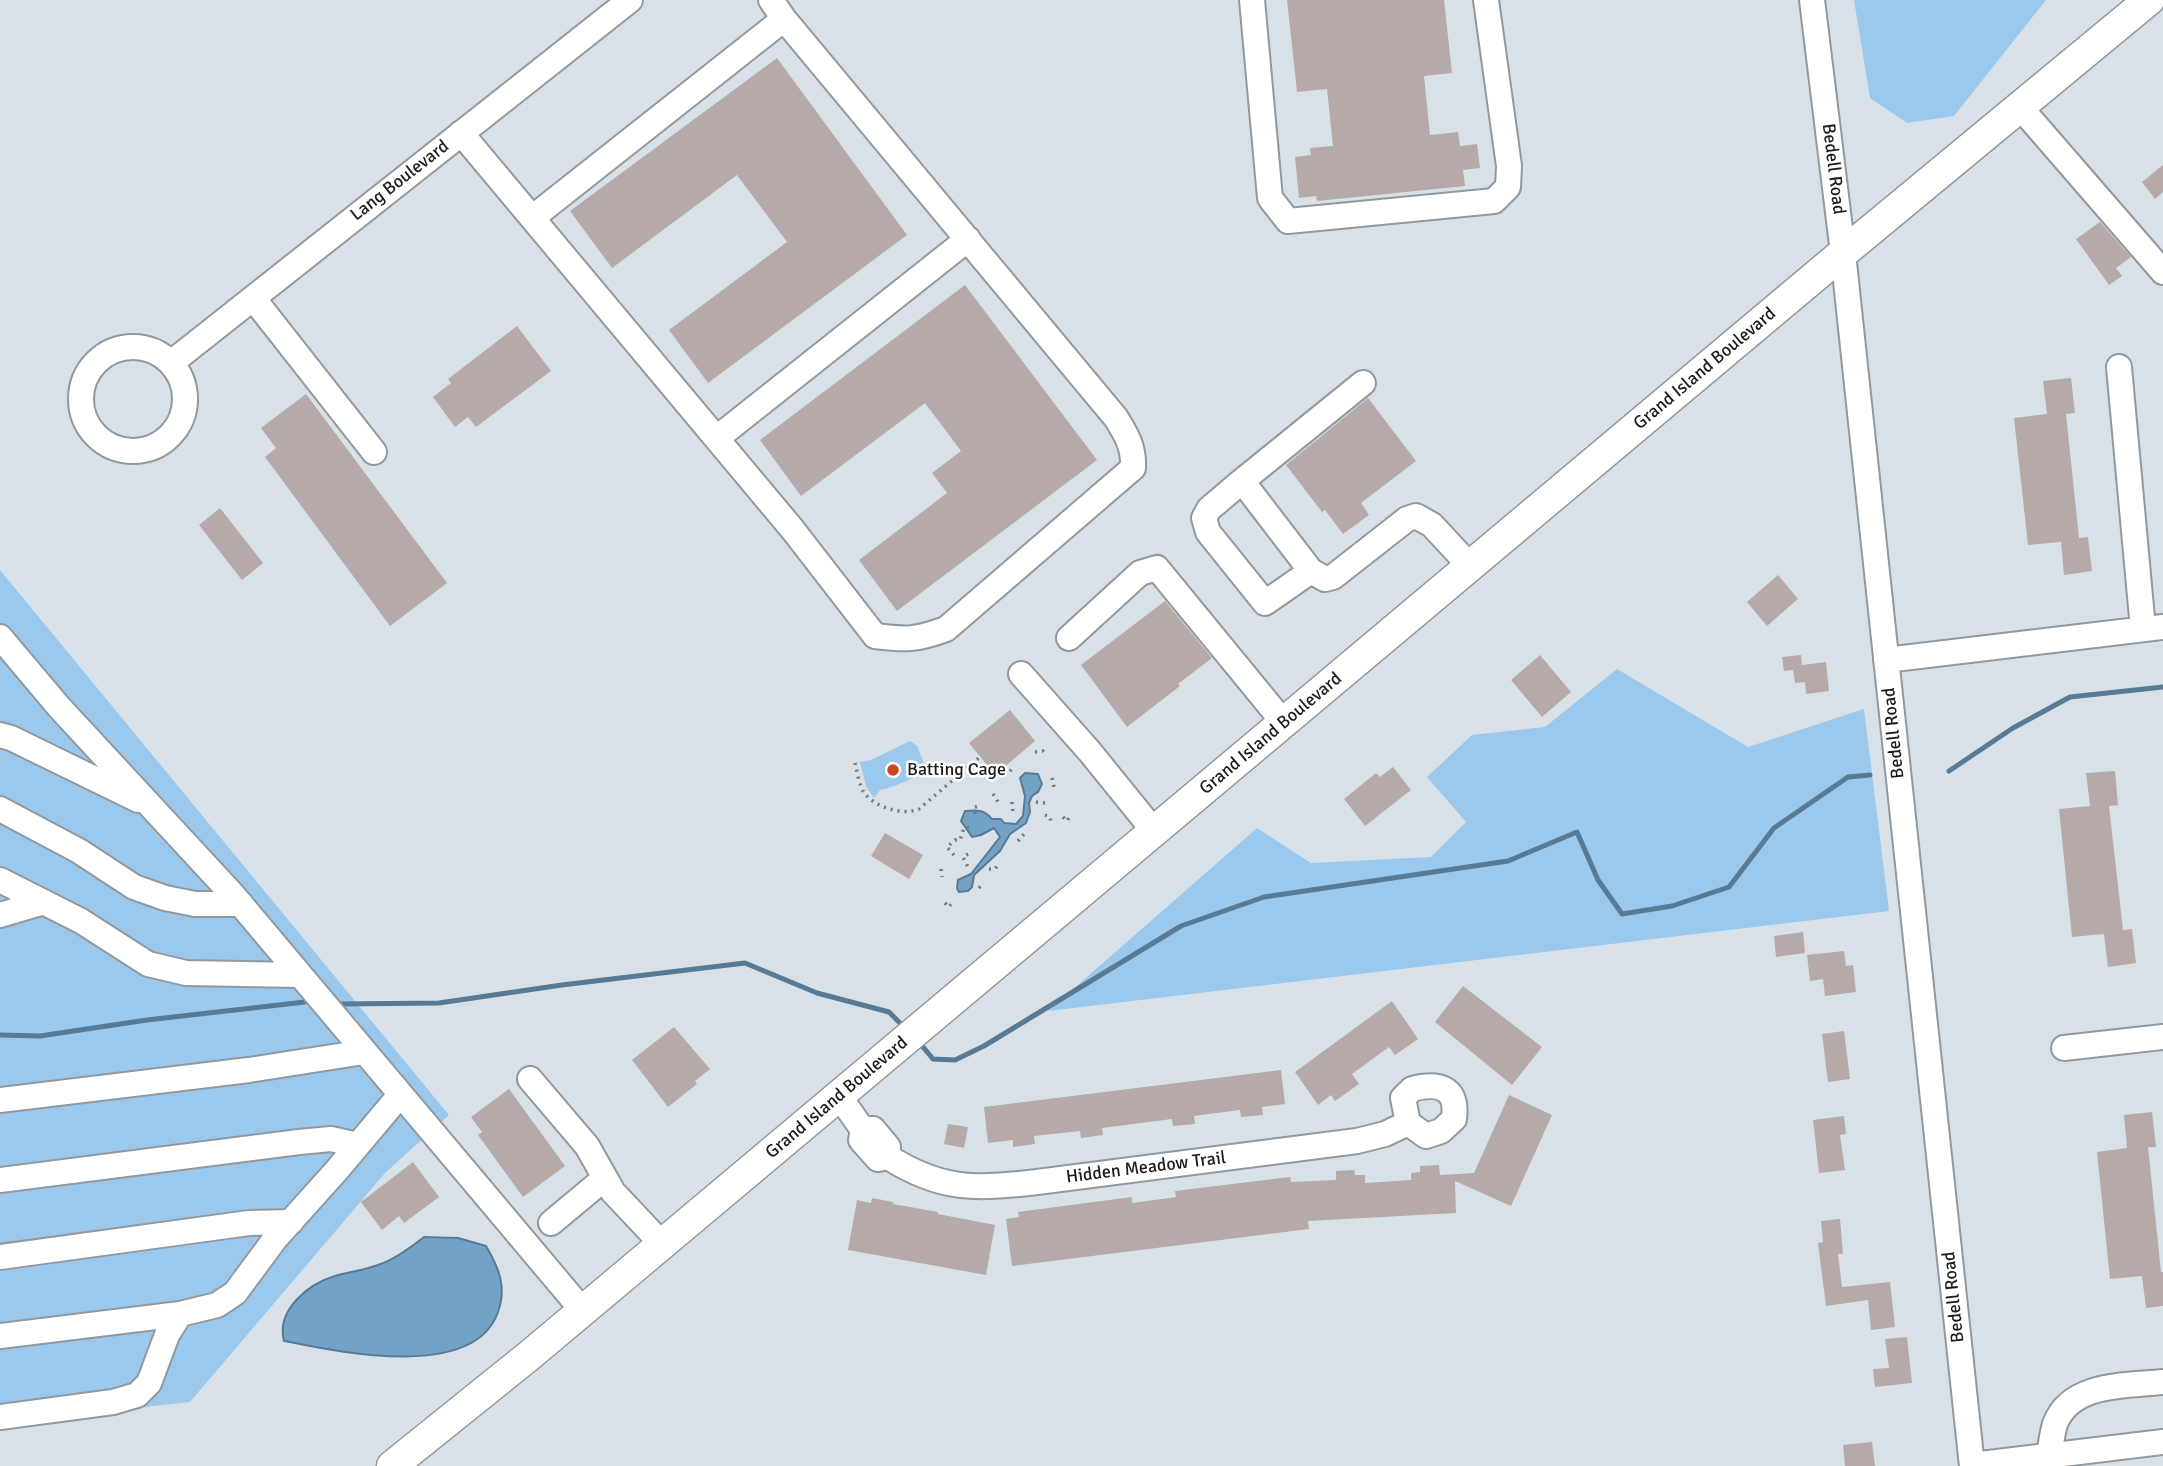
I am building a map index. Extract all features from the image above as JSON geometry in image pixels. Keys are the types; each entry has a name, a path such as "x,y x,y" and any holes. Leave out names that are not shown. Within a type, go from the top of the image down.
{"main road":[{"name":"Grand Island Boulevard","path":"392,1466 583,1311 1843,253 2149,0"}],"street":[{"name":"Lang Boulevard","path":"171,363 630,0"},
{"path":"1252,0 1270,198 1288,221 1494,201 1508,187 1509,166 1486,0"},
{"name":"Bedell Road","path":"1812,0 1843,253 1972,1465"},
{"path":"461,133 532,218 717,439 793,530 874,636 905,640 923,638 946,629 1133,468 1134,453 1131,442 1116,418 777,9 532,218"},
{"path":"2020,107 2163,272"},
{"path":"717,439 968,239"},
{"path":"253,298 374,452"},
{"path":"129,347 156,352 171,363 182,378 186,396 184,414 170,437 152,449 134,452 110,446 95,435 87,422 82,405 84,382 93,366 111,352 129,347"},
{"path":"1886,660 2153,628 2119,366"},
{"path":"1311,571 1265,603 1208,532 1204,518 1209,509 1363,383"},
{"path":"1242,481 1311,571 1325,579 1333,577 1407,519 1416,516 1432,525 1471,566"},
{"path":"1069,638 1140,573 1157,568 1284,723"},
{"path":"0,637 60,707 241,904 583,1311"},
{"path":"1021,674 1090,752 1154,831"},
{"path":"0,735 151,806"},
{"path":"0,809 79,851 134,887 165,898 195,904 241,904"},
{"path":"0,880 81,921 148,964 186,973 300,975"},
{"path":"0,915 44,902"},
{"path":"2064,1048 2163,1037"},
{"path":"0,1100 249,1070 363,1052"},
{"path":"530,1079 587,1146 612,1192 662,1244"},
{"path":"0,1336 180,1314 217,1305 234,1293 400,1094"},
{"name":"Hidden Meadow Trail","path":"839,1096 863,1130 861,1140 878,1159 888,1157 909,1170 948,1184 988,1188 1357,1140 1385,1134 1408,1123"},
{"path":"0,1180 299,1142 331,1139 358,1145"},
{"path":"551,1223 605,1178"},
{"path":"0,1257 249,1223 291,1222"},
{"path":"0,1417 113,1402 137,1395 149,1384 167,1335 180,1314"},
{"path":"2048,1456 2056,1422 2066,1407 2079,1396 2097,1390 2163,1382"},
{"path":"1972,1465 2163,1442"}],"path":[{"path":"1035,752 1043,751 1046,756"},
{"path":"855,763 864,791 870,799 895,810 911,813 980,757"},
{"path":"1010,771 1015,767"},
{"path":"1052,778 1054,787"},
{"path":"993,794 998,802"},
{"path":"1012,802 1013,813 1016,813"},
{"path":"1036,802 1045,803"},
{"path":"975,812 976,806 980,806"},
{"path":"1063,817 1067,821 1071,814"},
{"path":"1045,816 1050,817 1051,823"},
{"path":"954,855 947,847 955,840 960,840 969,827"},
{"path":"1018,841 1025,832"},
{"path":"968,854 963,857 968,867"},
{"path":"989,869 995,869 999,863"},
{"path":"941,869 942,877"},
{"path":"979,888 984,883"},
{"path":"945,903 948,906 953,901"}],"shaded area":[{"path":"1854,0 2046,0 1954,116 1907,123 1870,98"},
{"path":"0,570 449,1115 385,1173 190,1402 0,1423"},
{"path":"1617,669 1748,747 1864,709 1889,911 1048,1011 1257,828 1311,863 1431,857 1466,822 1427,777 1472,735 1545,727"},
{"name":"Batting Cage","path":"910,741 917,746 926,768 904,782 880,790 874,798 866,786 860,762 871,760"},
{"path":"1025,773 1038,774 1042,784 1029,803 1030,812 1026,823 1010,834 1000,851 974,875 972,887 968,891 959,892 958,880 971,874 1000,837 994,828 972,837 961,821 965,811 980,811 992,819 1016,824 1023,816 1025,796 1020,778"},
{"path":"424,1237 458,1238 486,1246 498,1270 502,1294 498,1312 484,1334 462,1347 434,1354 403,1357 337,1351 284,1341 285,1319 296,1300 305,1292 335,1276 390,1260"}],"building":[{"path":"1287,0 1444,0 1452,73 1424,76 1430,135 1458,132 1460,146 1477,144 1480,168 1463,170 1465,186 1317,201 1316,196 1299,198 1295,157 1311,155 1310,148 1333,146 1327,89 1297,92"},
{"path":"777,58 907,235 708,383 669,330 787,242 737,175 612,268 570,211"},
{"path":"2163,165 2163,192 2155,199 2142,182"},
{"path":"2100,222 2131,257 2116,268 2122,276 2109,285 2076,239"},
{"path":"965,285 1097,460 897,611 859,560 947,493 932,473 961,451 925,403 801,496 760,440"},
{"path":"517,326 551,371 476,427 468,417 455,427 433,397 451,383 448,379"},
{"path":"2071,378 2075,413 2066,414 2079,538 2088,537 2092,571 2064,575 2061,542 2028,545 2014,418 2047,414 2043,381"},
{"path":"306,394 447,583 390,626 265,457 276,448 261,428"},
{"path":"1368,398 1416,461 1361,503 1369,515 1343,534 1325,510 1322,512 1286,465"},
{"path":"220,508 263,563 242,580 199,525"},
{"path":"1778,575 1798,599 1767,626 1747,602"},
{"path":"1165,601 1212,658 1127,727 1081,665"},
{"path":"1540,655 1571,692 1542,717 1511,680"},
{"path":"1801,655 1802,665 1826,662 1829,691 1806,694 1805,682 1795,683 1793,670 1784,671 1782,657"},
{"path":"1010,710 1035,741 995,775 969,743"},
{"path":"1393,767 1411,790 1365,826 1344,799 1376,773 1380,777"},
{"path":"2115,771 2118,805 2109,806 2123,930 2132,929 2136,963 2108,967 2104,934 2072,937 2059,809 2090,806 2086,773"},
{"path":"885,833 923,855 909,879 871,856"},
{"path":"1803,932 1805,953 1776,957 1774,936"},
{"path":"1844,951 1846,966 1853,965 1856,992 1825,996 1823,979 1810,981 1807,955"},
{"path":"1463,986 1542,1047 1512,1085 1435,1022"},
{"path":"1392,1001 1418,1039 1395,1055 1389,1047 1352,1074 1359,1084 1335,1101 1331,1095 1318,1105 1295,1072"},
{"path":"674,1027 710,1069 695,1081 697,1084 668,1107 632,1060"},
{"path":"1844,1031 1850,1079 1828,1082 1822,1034"},
{"path":"1281,1070 1285,1104 1262,1107 1263,1115 1241,1117 1240,1110 1194,1116 1195,1124 1173,1126 1172,1119 1102,1128 1103,1135 1081,1138 1080,1131 1034,1136 1035,1144 1013,1147 1013,1140 988,1143 984,1107"},
{"path":"509,1089 565,1166 523,1197 478,1135 482,1132 471,1117"},
{"path":"1509,1095 1552,1115 1511,1206 1455,1181 1456,1213 1308,1221 1309,1229 1012,1266 1006,1219 1019,1217 1018,1212 1132,1197 1132,1203 1176,1197 1175,1191 1290,1177 1291,1182 1336,1180 1336,1171 1354,1170 1355,1175 1365,1175 1365,1183 1411,1180 1411,1173 1420,1172 1420,1166 1439,1165 1440,1175 1474,1173"},
{"path":"2152,1112 2156,1147 2148,1147 2163,1272 2163,1306 2146,1308 2142,1276 2110,1279 2097,1152 2127,1148 2124,1115"},
{"path":"1844,1116 1846,1134 1840,1135 1845,1170 1819,1173 1813,1120"},
{"path":"948,1124 968,1127 964,1148 944,1144"},
{"path":"413,1162 439,1197 404,1223 399,1216 382,1230 361,1202"},
{"path":"872,1198 995,1225 986,1275 848,1250 857,1200 871,1203"},
{"path":"1840,1219 1843,1254 1838,1254 1842,1287 1890,1282 1895,1327 1871,1330 1868,1300 1826,1306 1818,1243 1823,1242 1821,1221"},
{"path":"1907,1337 1912,1383 1875,1387 1873,1369 1889,1368 1885,1339"},
{"path":"1872,1442 1875,1466 1845,1466 1843,1445"}],"waterway":[{"path":"1949,771 2013,728 2070,697 2163,687"},
{"path":"923,1047 933,1059 955,1060 984,1046 1181,926 1264,897 1508,861 1577,832 1598,880 1622,914 1672,906 1729,887 1774,828 1848,777 1870,775"},
{"path":"342,1004 439,1003 745,963 817,993 889,1012 900,1023"},
{"path":"0,1035 40,1036 147,1020 305,1002"}],"place":[{"name":"Batting Cage","path":"893,770"}]}
